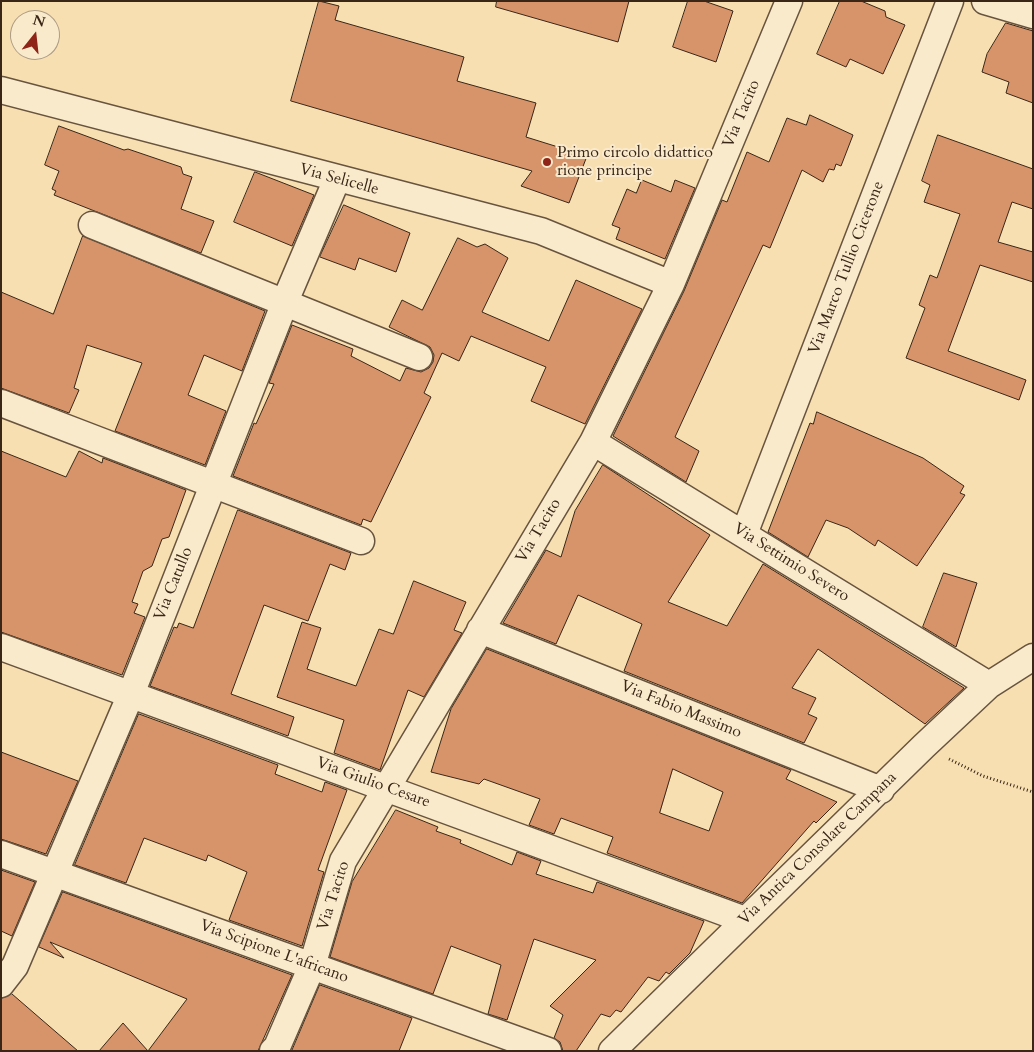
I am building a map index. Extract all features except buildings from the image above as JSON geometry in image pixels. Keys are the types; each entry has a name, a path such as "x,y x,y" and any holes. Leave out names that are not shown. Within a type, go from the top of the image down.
{"street":[{"name":"Via Tacito","path":"272,1051 277,1047 312,966 343,862 593,442 671,284 789,1"},
{"name":"Via Marco Tullio Cicerone","path":"744,534 950,1"},
{"path":"985,1 1033,15"},
{"name":"Via Selicelle","path":"1,90 541,231 671,284"},
{"name":"Via Catullo","path":"1,984 15,966 130,694 285,303 337,179"},
{"path":"92,225 419,357"},
{"path":"1,403 214,483 361,541"},
{"name":"Via Settimio Severo","path":"593,442 989,685"},
{"name":"Via Fabio Massimo","path":"480,630 881,790"},
{"name":"Via Giulio Cesare","path":"1,648 745,920"},
{"name":"Via Antica Consolare Campana","path":"612,1051 924,746 989,685 1033,657"},
{"name":"Via Scipione L'africano","path":"1,854 548,1051"}],"path":[{"path":"924,746 983,776 1033,792"}],"place":[{"name":"Primo circolo didattico rione principe","path":"547,162"}]}
